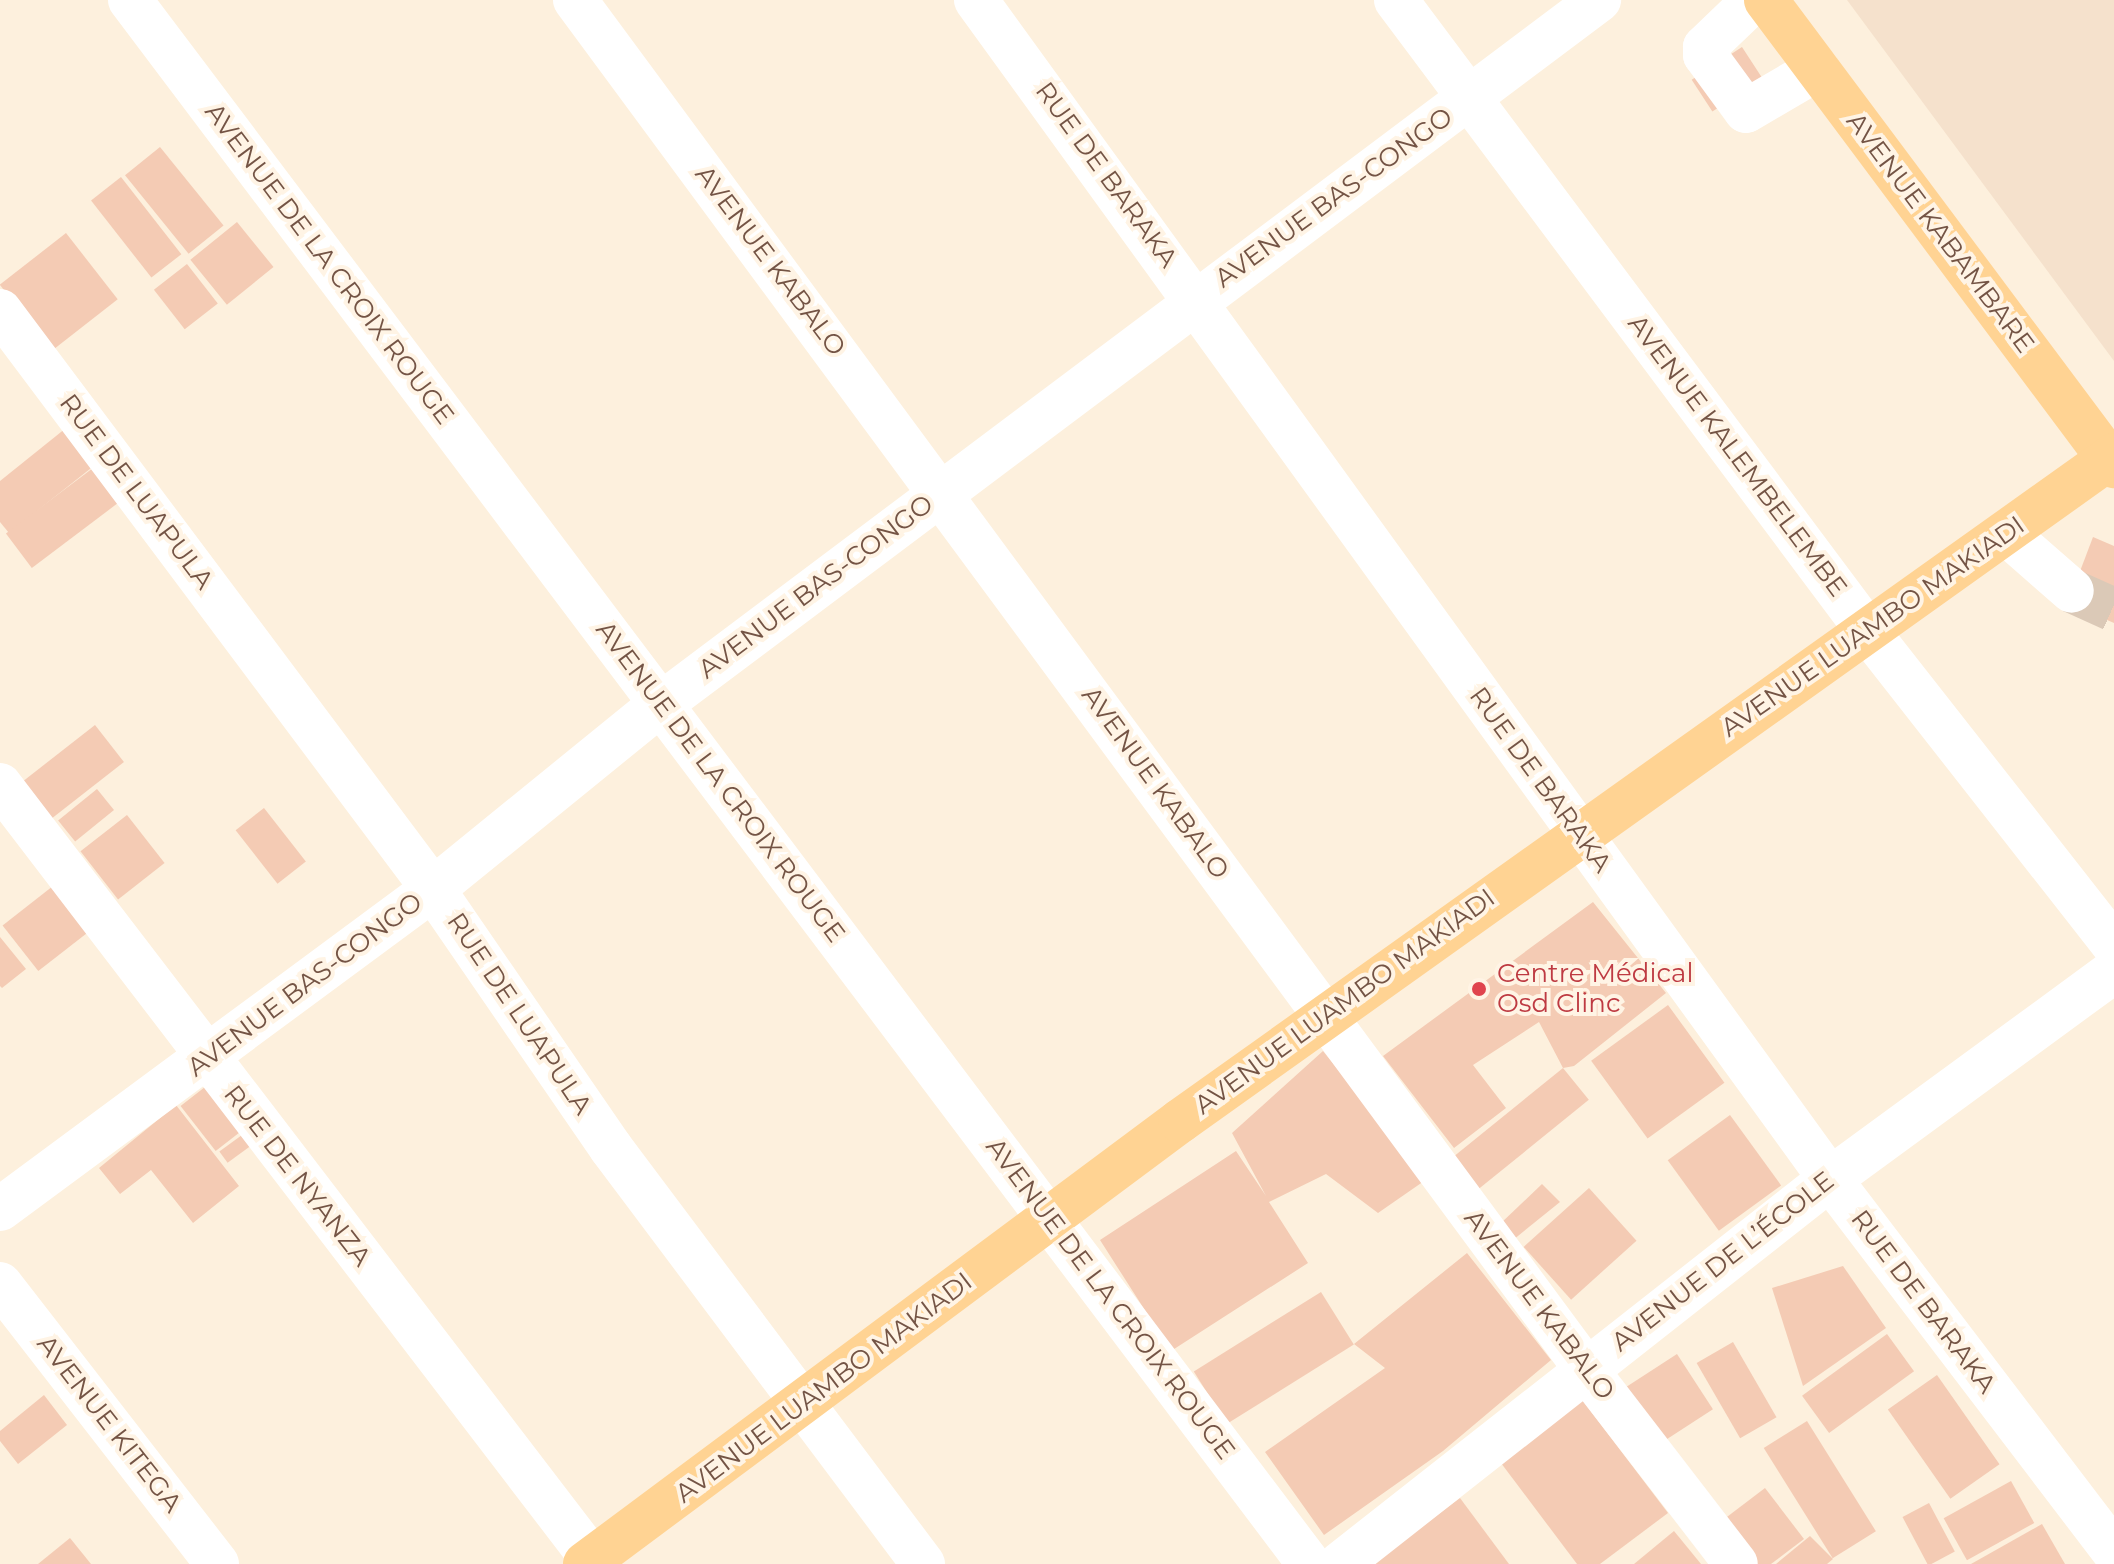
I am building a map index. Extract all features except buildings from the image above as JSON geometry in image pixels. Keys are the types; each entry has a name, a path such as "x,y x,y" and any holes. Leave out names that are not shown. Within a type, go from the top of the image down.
{"main road":[{"name":"AVENUE KABAMBARE","path":"1766,0 2112,460"},
{"name":"AVENUE LUAMBO MAKIADI","path":"591,1562 1050,1218 1326,1016 1866,629 2112,460"}],"street":[{"name":"AVENUE DE LA CROIX ROUGE","path":"130,0 1309,1564"},
{"name":"AVENUE KABALO","path":"575,0 942,492 1585,1368 1736,1564"},
{"name":"RUE DE BARAKA","path":"976,0 1197,299 1578,835 1830,1179 2114,1552"},
{"name":"AVENUE KALEMBELEMBE","path":"1396,0 1866,629 2114,945"},
{"name":"AVENUE BAS-CONGO","path":"0,1209 207,1060 433,889 661,704 1599,0"},
{"path":"1754,0 1705,47 1705,55 1746,111 1818,69"},
{"name":"RUE DE LUAPULA","path":"0,311 433,889 611,1148 923,1564"},
{"path":"2007,534 2072,591"},
{"name":"RUE DE NYANZA","path":"0,785 591,1562"},
{"name":"AVENUE DE L’ÉCOLE","path":"1340,1564 1585,1368 1830,1179 2114,971"},
{"name":"AVENUE KITEGA","path":"0,1284 217,1564"}],"shaded area":[{"path":"1847,0 2114,0 2114,361"}],"tunnel":[{"path":"2072,591 2114,610"}],"place":[{"name":"Centre Médical Osd Clinc","path":"1479,989"}]}
